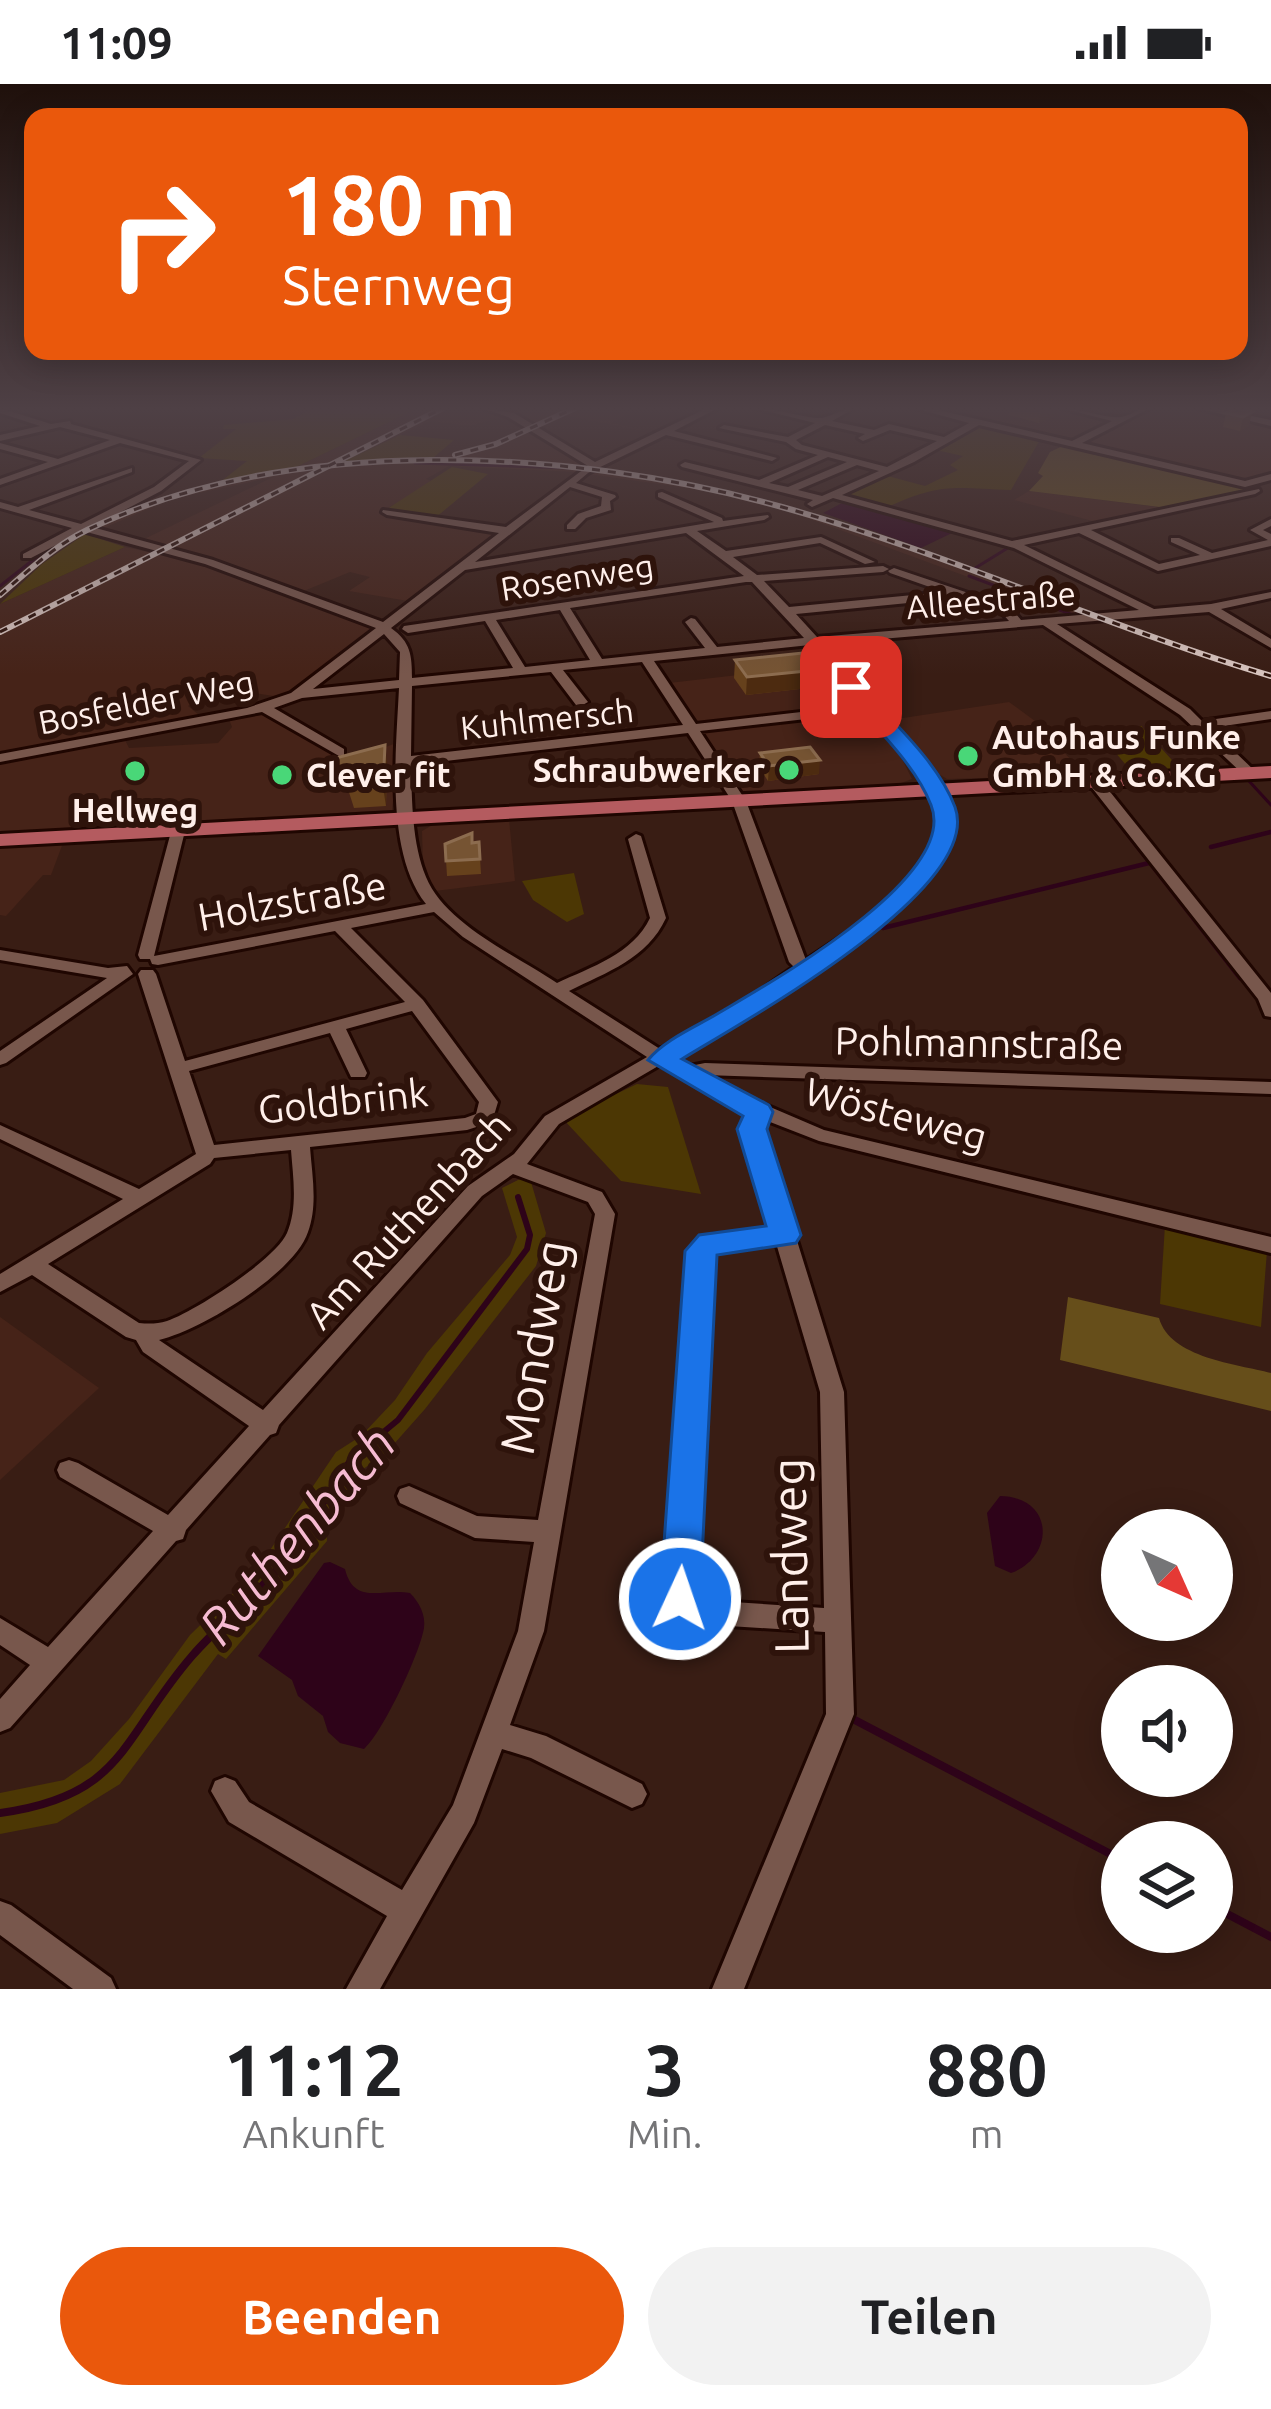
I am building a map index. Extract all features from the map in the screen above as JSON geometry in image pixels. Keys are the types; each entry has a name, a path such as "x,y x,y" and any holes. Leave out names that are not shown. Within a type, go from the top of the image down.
{"main road":[{"path":"0,840 1260,773"}],"street":[{"path":"0,516 54,497"},
{"path":"27,556 75,527 147,497"},
{"name":"Bosfelder Weg","path":"0,758 265,707 300,694 554,497"},
{"path":"571,526 582,516 607,508 605,500 611,497"},
{"path":"666,497 722,523"},
{"path":"815,497 1014,544 1153,613"},
{"path":"822,499 827,497"},
{"path":"1014,544 1218,497"},
{"path":"0,505 209,562 386,629"},
{"path":"387,512 510,531"},
{"path":"466,567 764,517"},
{"path":"1271,522 1255,532 1271,540"},
{"path":"686,528 754,578 786,611 934,789"},
{"path":"1080,529 1158,568 1271,540"},
{"path":"723,555 820,540 868,562"},
{"path":"1175,540 1212,557"},
{"name":"Rosenweg","path":"408,629 754,578 889,570 960,594"},
{"path":"786,611 960,594 1006,610 1019,625"},
{"name":"Alleestraße","path":"819,647 837,640 1211,608 1271,595"},
{"path":"563,606 599,664"},
{"path":"1211,608 1271,644"},
{"path":"488,617 521,672"},
{"path":"691,622 715,652"},
{"path":"1047,622 1200,725 1260,773"},
{"name":"Wösteweg","path":"386,629 406,652 413,864 437,907 556,990 662,1060 759,1112 819,1135 1271,1245"},
{"path":"300,694 646,658 819,647"},
{"path":"646,658 739,801 796,962 808,968"},
{"path":"555,668 581,702"},
{"path":"265,707 339,752"},
{"name":"Kuhlmersch","path":"407,761 868,709"},
{"path":"1200,725 1271,716"},
{"path":"1094,781 1269,1003"},
{"name":"Am Ruthenbach","path":"0,1719 268,1426 462,1204 512,1166 552,1120 662,1060 808,968 892,908 932,866 942,848 948,820 934,789"},
{"path":"0,1284 142,1199 203,1160 207,1152 150,963 177,831"},
{"path":"556,990 636,948 655,930 658,918 637,839"},
{"name":"Holzstraße","path":"122,972 437,907"},
{"path":"180,1068 417,1004 338,925"},
{"path":"4,961 122,972"},
{"path":"0,1059 122,972"},
{"name":"Goldbrink","path":"207,1152 484,1118 489,1102 417,1004"},
{"path":"337,1029 358,1073"},
{"name":"Pohlmannstraße","path":"686,1073 704,1069 1271,1088"},
{"name":"Landweg","path":"728,1989 840,1714 832,1392 752,1129 759,1112"},
{"path":"0,1131 142,1199"},
{"path":"145,1335 175,1328 197,1315 287,1252 300,1236 300,1142"},
{"name":"Mondweg","path":"362,1989 464,1813 531,1630 605,1214 595,1196 512,1166"},
{"path":"785,1235 711,1243 701,1251 680,1599 697,1612 836,1622"},
{"path":"33,1264 145,1335 152,1346 268,1426"},
{"path":"69,1470 173,1531"},
{"path":"409,1496 476,1527 548,1532"},
{"path":"0,1630 51,1664"},
{"path":"492,1733 536,1746 632,1794"},
{"path":"225,1791 239,1812 254,1822 407,1910"},
{"path":"0,1916 100,1989"}],"shaded area":[{"path":"173,497 181,497 99,530 87,527"},
{"path":"232,497 408,497 381,512 496,533 408,601 349,591 370,577 350,572 299,593 207,557 140,541"},
{"path":"406,497 460,497 435,518 387,509"},
{"path":"730,497 796,509 1095,615 1077,617 791,512"},
{"path":"853,497 913,497 888,507"},
{"path":"1076,497 1165,508 1100,523 1014,500"},
{"path":"1077,497 1220,497 1168,508"},
{"path":"844,502 952,533 921,548 823,513"},
{"path":"85,534 125,547 0,604 42,564"},
{"path":"125,547 195,562 376,628 280,697 214,687 188,706 200,716 0,754 0,604"},
{"path":"826,665 901,757 912,779 896,785 742,794 669,683"},
{"path":"1009,702 1035,721 1085,775 947,779 921,763 882,717 903,718"},
{"path":"261,714 345,762 399,742 392,810 0,832 0,762 124,738 129,748 218,743 232,727 229,719"},
{"path":"1142,726 1181,770 1132,772 1097,731"},
{"path":"509,819 515,881 435,891 423,865 422,831 434,824"},
{"path":"63,843 51,875 43,875 6,916 0,915 0,846"},
{"path":"574,873 584,914 567,922 533,900 522,881"},
{"path":"637,1084 668,1087 701,1194 621,1181 563,1119"},
{"path":"522,1178 531,1182 546,1233 536,1266 425,1409 386,1453 359,1472 326,1524 327,1541 226,1659 218,1654 120,1784 57,1823 0,1834 0,1793 64,1780 91,1761 129,1719 190,1635 256,1571 336,1452 361,1436 395,1400 427,1353 510,1255 517,1237 502,1188"},
{"path":"1165,1225 1267,1251 1261,1327 1160,1304"},
{"path":"1068,1297 1159,1318 1176,1342 1190,1351 1271,1373 1271,1411 1060,1360"},
{"path":"0,1317 99,1388 0,1480"},
{"path":"1000,1496 1031,1506 1043,1529 1036,1554 1011,1573 995,1566 987,1513"},
{"path":"324,1563 345,1569 362,1592 410,1593 424,1618 408,1673 364,1749 340,1743 328,1732 323,1716 298,1696 292,1680 258,1656"}],"building":[{"path":"822,651 836,668 747,677 735,660"},
{"path":"385,745 383,787 351,789 344,767 335,769 332,759"},
{"path":"810,747 820,760 769,766 760,753"},
{"path":"472,833 472,843 479,842 480,859 446,861 445,844"}],"waterway":[{"name":"Ruthenbach","path":"972,570 1011,546"},
{"path":"0,586 47,549"},
{"name":"Ruthenbach","path":"969,576 1073,615"},
{"path":"1251,767 1271,766"},
{"name":"Ruthenbach","path":"1249,781 1271,805"},
{"path":"1096,793 1114,817"},
{"path":"1112,814 1240,978"},
{"name":"Ruthenbach","path":"1211,847 1271,832"},
{"name":"Ruthenbach","path":"883,928 1149,863"},
{"name":"Ruthenbach","path":"327,1496 351,1459 398,1420 527,1249 530,1235 518,1197"},
{"name":"Ruthenbach","path":"0,1813 73,1793 116,1759 192,1656 284,1561 329,1493"},
{"path":"851,1718 1101,1849"},
{"path":"1233,1917 1271,1937"}],"railway":[{"path":"0,595 87,530 174,497"},
{"path":"0,632 267,497"},
{"path":"741,497 844,525 1271,676"}],"place":[{"name":"Autohaus Funke GmbH & Co.KG","path":"968,756"},
{"name":"Schraubwerker","path":"789,770"},
{"name":"Hellweg","path":"135,771"},
{"name":"Clever fit","path":"282,775"}],"route":[{"path":"680,1599 701,1251 711,1243 785,1235 752,1129 759,1112 662,1060 763,998 892,908 932,866 947,830 944,807 926,776 851,687"}]}
